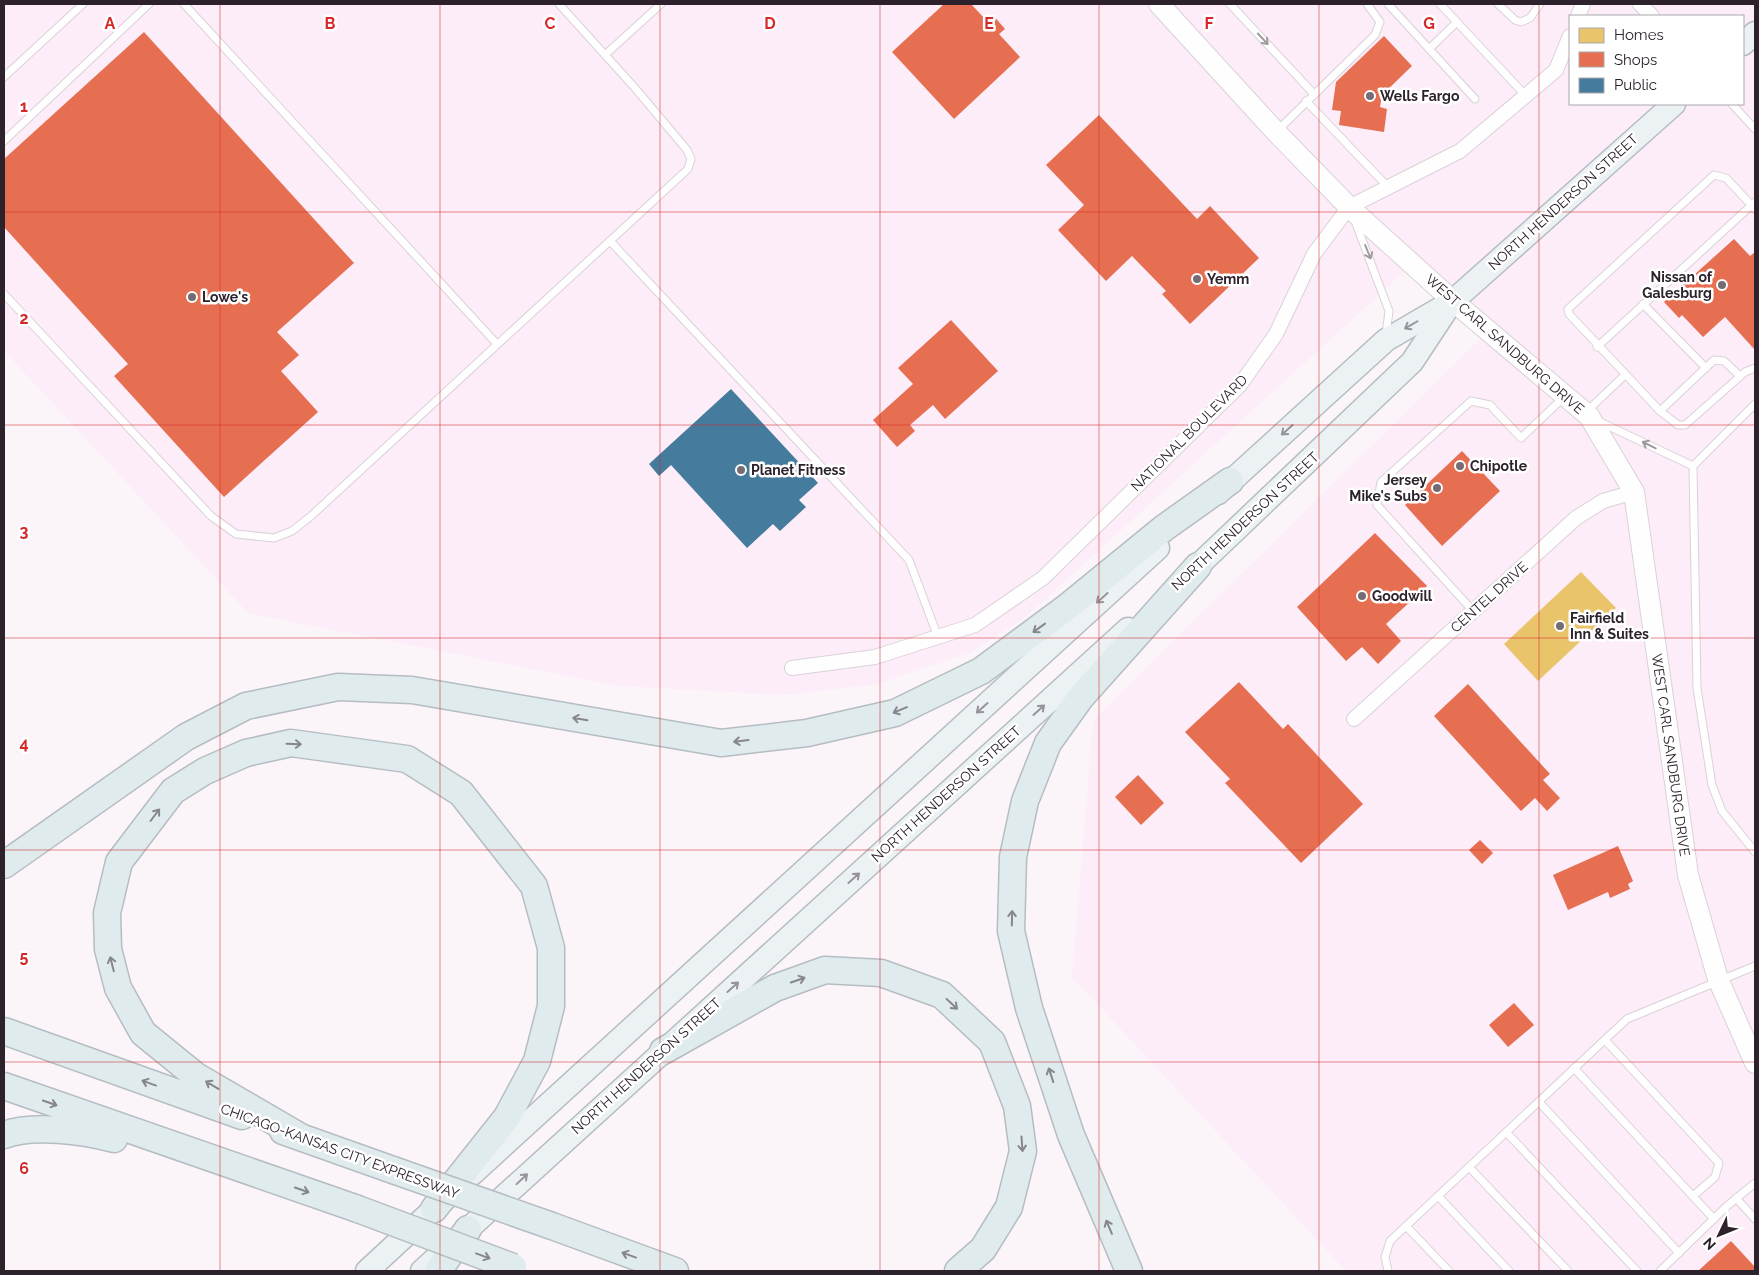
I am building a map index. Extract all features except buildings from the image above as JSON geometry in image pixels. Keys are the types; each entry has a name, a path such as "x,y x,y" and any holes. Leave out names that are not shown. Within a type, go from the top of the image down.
{"highway":[{"path":"4,864 186,737 246,706 338,687 412,690 721,743 807,734 895,713 980,671 1066,608 1164,528 1230,481"},
{"path":"1129,1271 1071,1135 1029,1008 1012,931 1013,857 1025,801 1048,743 1081,696 1198,566"},
{"path":"299,1136 196,1076 143,1033 118,988 108,949 107,912 119,862 174,791 205,771 246,752 291,743 407,759 461,793 534,886 551,948 551,1006 536,1061 507,1117 434,1209"},
{"path":"663,1051 775,988 825,970 881,973 942,995 992,1042 1018,1106 1023,1151 1009,1206 983,1249 958,1271"},
{"name":"CHICAGO-KANSAS CITY EXPRESSWAY","path":"4,1031 675,1271"},
{"path":"4,1086 356,1208 518,1269"},
{"path":"4,1135 18,1130 90,1132 262,1176"},
{"path":"438,1271 468,1229"}],"main road":[{"path":"1744,43 1755,33"},
{"name":"NORTH HENDERSON STREET","path":"367,1271 1386,340 1453,301 1673,105"},
{"name":"NORTH HENDERSON STREET","path":"422,1271 1198,566 1412,362 1453,301"}],"street":[{"name":"WEST CARL SANDBURG DRIVE","path":"1159,4 1276,132 1349,207 1453,301 1587,414 1634,492 1688,874 1718,980 1755,1063"},
{"path":"1640,4 1651,15"},
{"name":"NATIONAL BOULEVARD","path":"792,668 875,657 975,625 1043,578 1240,385 1276,334 1314,254 1349,207 1460,151 1556,70 1569,38"},
{"name":"CENTEL DRIVE","path":"1354,719 1576,518 1603,501 1634,492"}],"lane":[{"path":"4,78 83,4"},
{"path":"4,141 149,4"},
{"path":"184,4 497,344"},
{"path":"4,294 211,516 236,534 274,538 292,531 311,516 688,168 691,159 687,150 606,54 559,4"},
{"path":"606,54 661,4"},
{"path":"1230,4 1313,94"},
{"path":"1276,132 1374,36 1380,22 1368,4"},
{"path":"1388,4 1475,99"},
{"path":"1440,4 1526,96"},
{"path":"1498,4 1515,20 1521,22 1530,18 1540,4"},
{"path":"1429,49 1457,22"},
{"path":"1306,101 1388,188"},
{"path":"1733,105 1755,129"},
{"path":"1597,346 1754,206 1726,178 1714,175 1570,306 1569,314 1597,346 1660,411 1678,425 1685,425 1740,376 1755,368"},
{"path":"1349,207 1389,311 1386,340"},
{"path":"610,241 909,560 938,637"},
{"path":"1644,304 1706,368"},
{"path":"1660,411 1714,360 1724,361 1740,376"},
{"path":"1625,375 1587,414 1693,466"},
{"path":"1473,612 1377,505 1381,482 1471,402 1490,405 1521,438 1565,396"},
{"path":"1755,404 1693,466 1697,688 1712,785 1722,811 1755,852"},
{"path":"1388,1271 1385,1257 1390,1241 1627,1019 1755,966"},
{"path":"1605,1040 1719,1163 1715,1177 1693,1196"},
{"path":"1574,1068 1714,1219"},
{"path":"1539,1102 1679,1252"},
{"path":"1506,1132 1637,1271"},
{"path":"1469,1167 1568,1271"},
{"path":"1660,1271 1736,1198 1755,1183"},
{"path":"1438,1196 1510,1271"},
{"path":"1736,1198 1755,1219"},
{"path":"1406,1226 1448,1271"}],"shaded area":[{"path":"4,4 1755,4 1755,1271 1346,1271 1072,977 1093,720 1488,331 1413,264 1026,617 970,653 877,684 786,695 618,686 248,613 4,351"}],"place":[{"name":"Wells Fargo","path":"1370,96"},
{"name":"Yemm","path":"1197,279"},
{"name":"Nissan of Galesburg","path":"1722,285"},
{"name":"Lowe's","path":"192,297"},
{"name":"Chipotle","path":"1460,466"},
{"name":"Planet Fitness","path":"741,470"},
{"name":"Jersey Mike's Subs","path":"1437,488"},
{"name":"Goodwill","path":"1362,596"},
{"name":"Fairfield Inn & Suites","path":"1560,626"}]}
